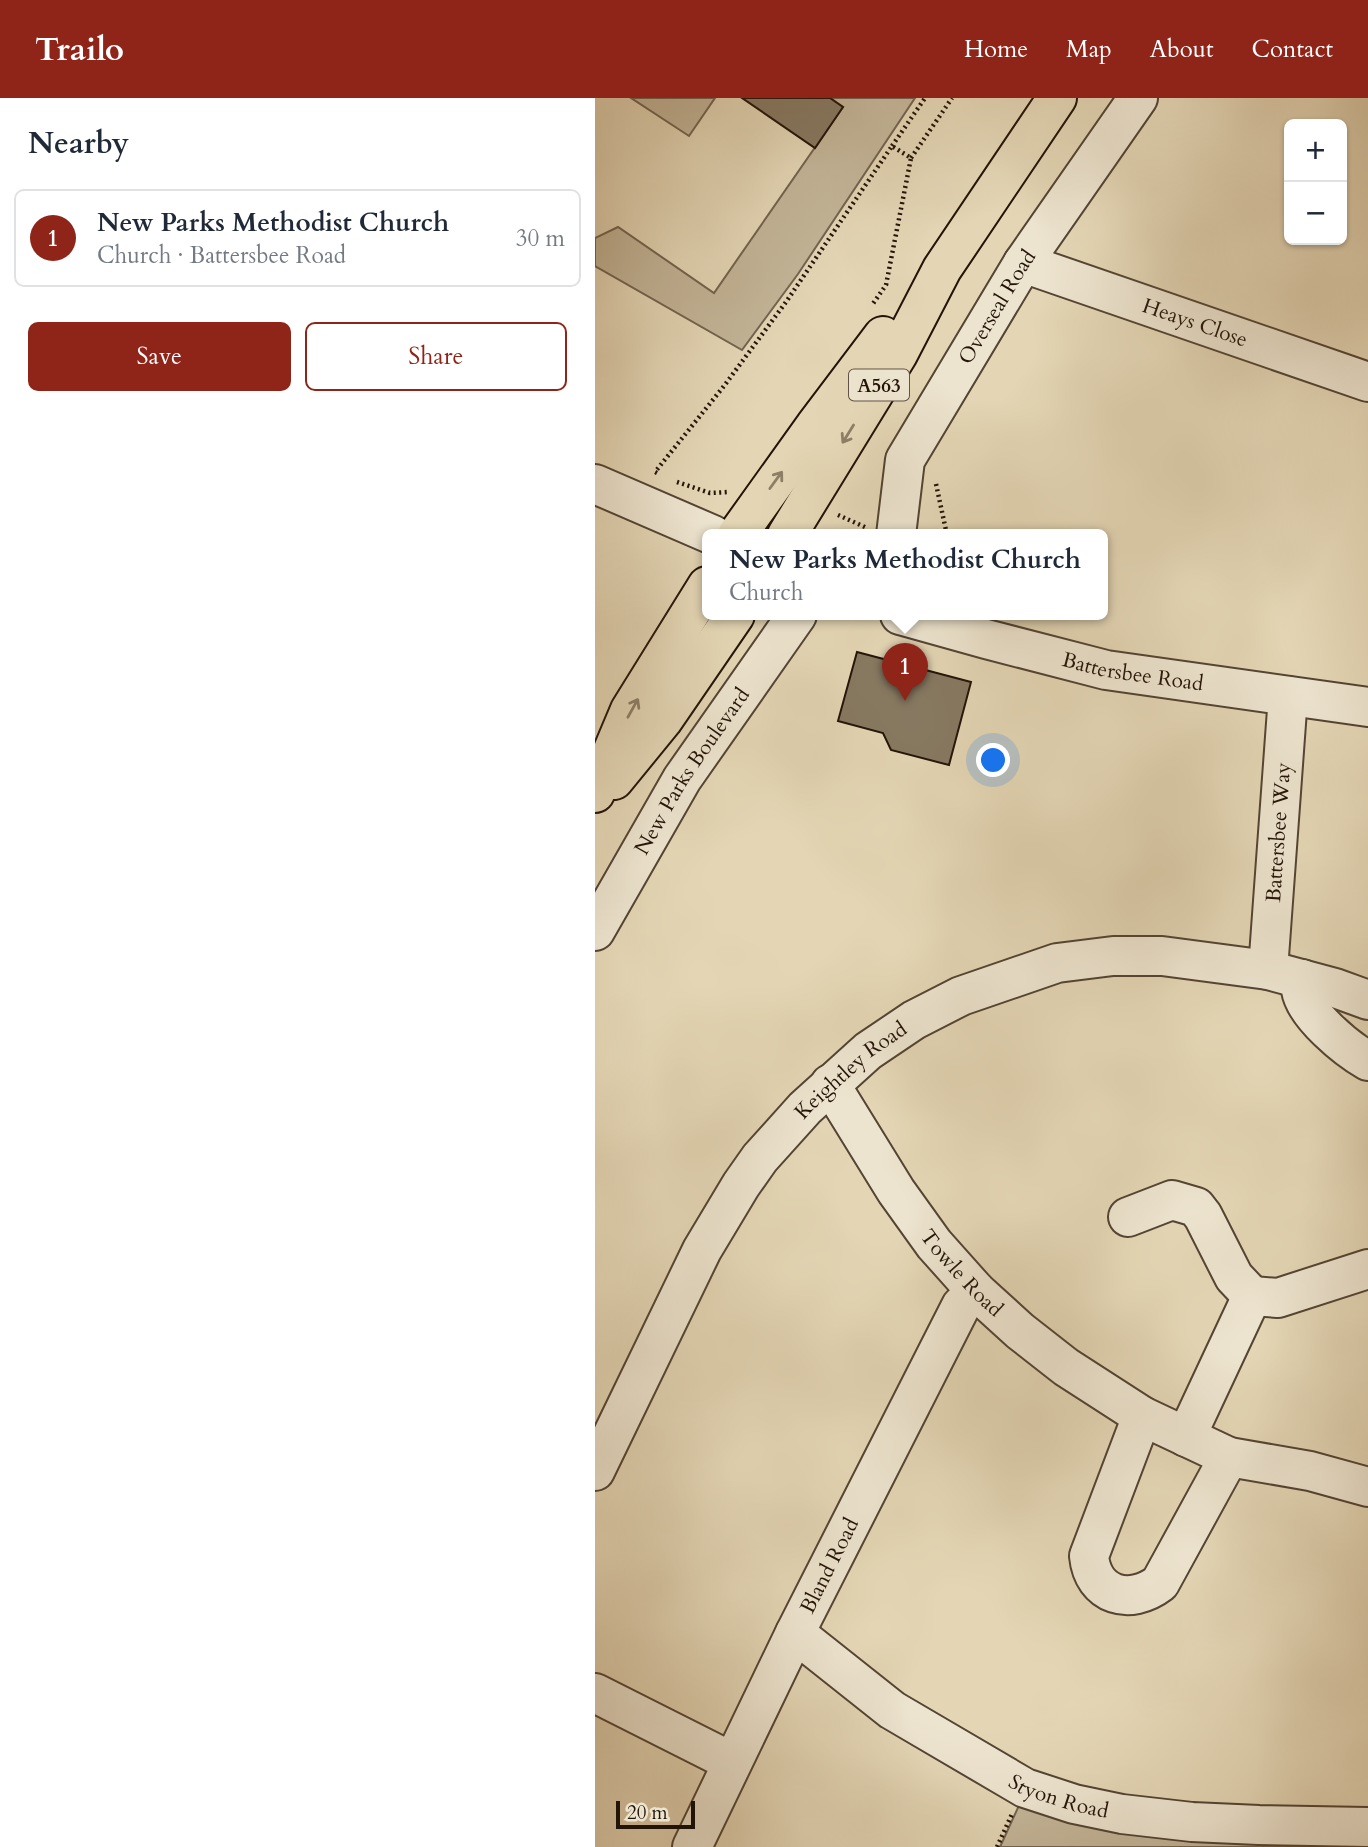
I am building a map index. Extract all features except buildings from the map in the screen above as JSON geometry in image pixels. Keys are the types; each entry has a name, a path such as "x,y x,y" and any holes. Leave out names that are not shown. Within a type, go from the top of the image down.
{"highway":[{"name":"A563","path":"797,529 826,512 898,354 942,269 1057,98"},
{"name":"A563","path":"741,529 877,343 942,269"},
{"path":"595,793 630,710 702,594"},
{"path":"595,804 663,720 732,620"}],"street":[{"name":"Overseal Road","path":"884,529 905,460 1023,263 1138,98"},
{"name":"Heays Close","path":"1023,263 1368,382"},
{"path":"598,493 670,498 706,529"},
{"name":"New Parks Boulevard","path":"595,931 682,779 707,742 758,693 794,620"},
{"name":"Battersbee Road","path":"919,620 1106,670 1368,707"},
{"name":"Battersbee Way","path":"1285,974 1288,696"},
{"name":"Keightley Road","path":"595,1471 702,1251 720,1218 760,1158 805,1108 831,1084 868,1051 913,1020 961,996 1057,963 1113,956 1162,956 1285,974 1368,1000"},
{"path":"1285,974 1301,990 1306,1004 1339,1040 1368,1061"},
{"name":"Towle Road","path":"831,1084 896,1191 934,1244 976,1292 1066,1367 1142,1416 1229,1457 1310,1471 1368,1487"},
{"path":"1128,1217 1172,1200 1196,1207 1234,1277 1252,1296 1278,1298 1368,1269"},
{"name":"Bland Road","path":"692,1847 795,1633 961,1306 976,1292"},
{"path":"1187,1437 1252,1296"},
{"path":"1142,1416 1089,1556 1091,1570 1099,1583 1112,1592 1126,1596 1138,1595 1160,1583 1229,1457"},
{"name":"Styon Road","path":"795,1633 892,1710 1024,1788 1074,1804 1122,1814 1192,1822 1368,1827"},
{"path":"595,1693 732,1762"}],"path":[{"path":"736,486 731,492 670,498 655,472 724,386 786,302 925,98"},
{"path":"871,307 886,285 911,158 952,98"},
{"path":"892,146 911,158"},
{"path":"826,512 874,529"}],"shaded area":[{"path":"631,98 715,98 689,136"},
{"path":"830,98 915,98 798,274 742,350 595,266 595,238 618,227 714,293 843,107"},
{"path":"1021,1801 1368,1844 1368,1847 1000,1847"}],"place":[{"name":"New Parks Methodist Church","path":"905,701"}]}
